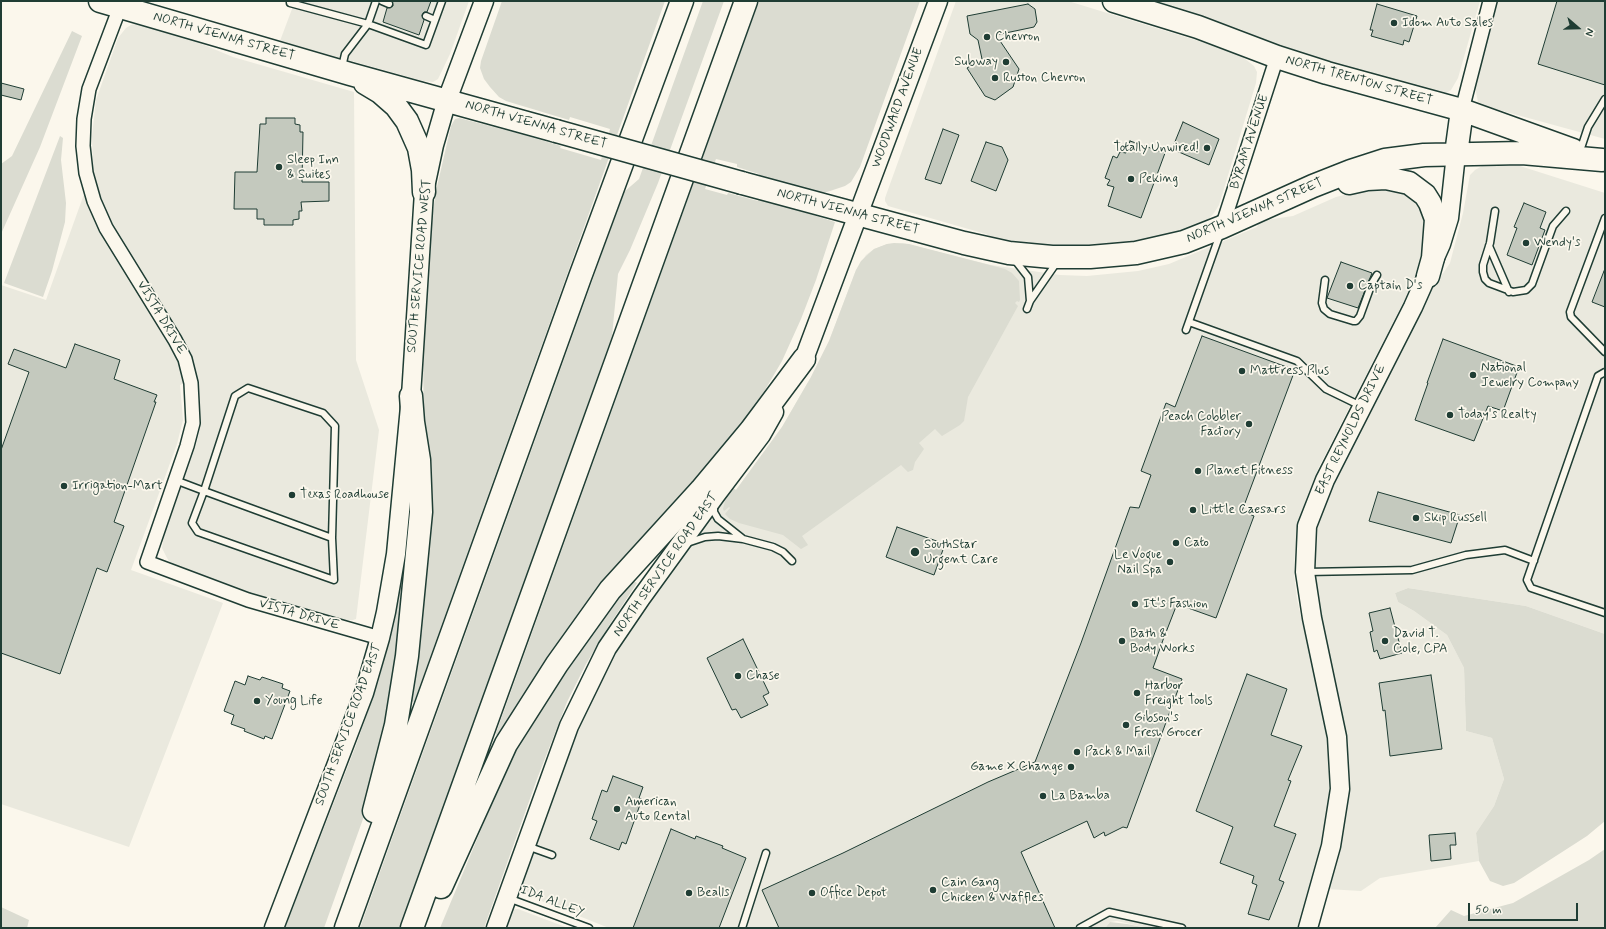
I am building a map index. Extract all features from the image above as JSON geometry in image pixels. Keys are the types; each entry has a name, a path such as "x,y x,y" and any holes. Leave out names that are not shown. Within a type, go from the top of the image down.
{"highway":[{"path":"345,928 580,277 682,1"},
{"path":"412,928 746,1"},
{"name":"NORTH TRENTON STREET","path":"1114,1 1198,27 1277,57 1335,75 1462,110 1603,160"},
{"name":"NORTH VIENNA STREET","path":"110,4 345,72 742,183 964,243 1009,253 1090,258 1136,252 1184,242 1222,227 1342,174 1385,160 1424,155 1522,153 1603,160"},
{"path":"345,72 380,92 396,106 407,121 418,148 423,170 424,192"},
{"path":"1456,154 1462,110"},
{"path":"1277,202 1367,179 1386,178 1410,183 1428,199 1434,210 1436,219 1433,258 1428,276"},
{"path":"422,928 506,744 557,664 610,590 706,484 751,430 804,359"},
{"path":"345,928 396,725 407,656 421,512 419,460 410,396"}],"main road":[{"name":"SOUTH SERVICE ROAD WEST","path":"410,396 424,192 434,145 447,100 484,1"},
{"name":"WOODWARD AVENUE","path":"859,215 938,1"},
{"name":"EAST REYNOLDS DRIVE","path":"1308,928 1331,846 1340,789 1337,737 1312,618 1305,572 1307,526 1325,480 1428,276 1446,231 1449,218 1456,154"},
{"name":"NORTH SERVICE ROAD EAST","path":"496,928 569,726 607,648 678,546 761,435 804,359 859,215"},
{"name":"SOUTH SERVICE ROAD EAST","path":"274,928 364,693 380,638 396,554 410,396"}],"street":[{"path":"1462,110 1490,1"},
{"name":"VISTA DRIVE","path":"110,4 88,89 84,119 84,153 86,173 94,201 106,228 175,340 185,359 191,384 193,423 147,562 248,600 380,638"},
{"name":"BYRAM AVENUE","path":"1222,227 1277,57"}],"lane":[{"path":"290,1 290,3 368,24 426,45 442,1"},
{"path":"345,72 345,54 368,24 376,1"},
{"path":"382,1 389,4"},
{"path":"426,16 435,20"},
{"path":"1580,152 1588,127 1605,99"},
{"path":"1495,211 1489,246 1483,265 1485,280 1493,286 1509,292 1522,291 1532,284 1553,226 1566,211"},
{"path":"1605,218 1570,312 1571,316 1605,352"},
{"path":"1186,330 1222,227"},
{"path":"1489,246 1509,292"},
{"path":"1009,253 1028,276 1030,301"},
{"path":"1027,309 1030,301 1060,257"},
{"path":"1325,280 1322,303 1324,309 1330,314 1356,321 1360,316 1372,283 1377,275"},
{"path":"1189,322 1297,361 1326,389 1362,406"},
{"path":"1605,372 1598,376 1527,580 1531,588 1605,613"},
{"path":"248,388 323,413 335,426 332,538 334,580 198,532 192,523 235,396 248,388"},
{"path":"175,480 332,538"},
{"path":"719,490 714,505 714,512 718,519 743,539"},
{"path":"678,546 705,537 718,536 743,539 773,547 783,552 792,561"},
{"path":"1305,572 1412,570 1466,555 1505,550 1534,561"},
{"path":"526,845 552,855"},
{"path":"742,928 766,853"},
{"name":"IDA ALLEY","path":"507,897 589,928"},
{"path":"1080,928 1110,912 1182,928"}],"shaded area":[{"path":"295,1 469,1 450,54 438,79 433,82 423,81 280,41"},
{"path":"502,1 665,1 414,702 410,701 424,425 423,358 425,275 436,191 451,126 455,119 459,118 521,134 561,146 560,148 601,160 610,129 570,117 569,120 506,101 499,97 490,87 484,79 480,68 481,61"},
{"path":"703,1 724,1 658,183 630,250 618,274 612,336 400,928 360,928 624,192 639,179"},
{"path":"759,1 920,1 860,167 851,182 845,186 823,193 813,192 759,177 759,174 737,167 737,164 716,159 705,189 758,201 759,198 835,222 816,280 801,319 782,361 755,407 499,737 496,733"},
{"path":"956,1 1068,1 1231,51 1240,55 1254,66 1257,72 1256,83 1219,205 1214,213 1205,223 1194,230 1110,249 1007,246 986,234 888,206 885,198"},
{"path":"1153,1 1480,1 1458,78 1451,90 1440,95 1296,54 1240,29"},
{"path":"1497,1 1605,1 1605,139 1488,107 1478,102 1475,80"},
{"path":"137,24 168,30 233,57 354,92 356,360 379,430 356,619 344,620 255,595 177,566 169,561 162,548 164,536 196,445 200,429 198,377 180,385 183,420 177,444 131,570 223,603 129,847 1,804 1,285 46,300 93,169 92,136 96,100 118,38 126,28"},
{"path":"72,31 82,36 40,147 1,234 1,164 12,156"},
{"path":"60,136 63,138 61,160 66,203 65,222 52,271 43,297 4,283"},
{"path":"1482,166 1520,166 1605,193 1605,634 1526,606 1408,588 1395,593 1398,602 1414,611 1447,635 1464,668 1466,731 1492,738 1504,779 1494,806 1476,833 1479,861 1380,878 1361,891 1327,889 1344,820 1313,595 1315,525 1343,459 1415,324 1429,294 1450,263 1463,213 1470,175"},
{"path":"1390,188 1411,195 1420,206 1429,229 1425,254 1404,301 1319,467 1306,499 1298,527 1295,550 1294,574 1297,599 1322,709 1329,753 1330,779 1329,799 1320,848 1299,928 1147,928 1117,921 1110,922 1105,928 609,928 529,896 524,892 521,882 569,752 601,679 636,619 676,563 733,488 736,490 782,427 811,377 829,341 856,270 866,255 874,249 887,244 903,243 991,265 1060,275 1087,276 1138,271 1169,264 1257,227 1259,221 1293,216 1336,197 1368,189"},
{"path":"894,243 909,244 1005,269 1012,273 1019,281 1020,300 1019,302 1017,301 1015,303 1018,306 968,397 964,421 942,436 935,429 919,443 924,449 915,462 913,470 908,472 901,465 802,536 808,545 801,549 783,535 739,523 730,519 725,514 730,508 729,507 724,511 723,509 725,501 733,488 736,490 782,427 811,377 829,341 856,270 861,261 874,249"},
{"path":"404,556 407,556 396,674 370,794 363,819 324,928 285,928 355,748 379,680 396,610"},
{"path":"632,580 637,583 586,664 567,702 537,779 484,928 440,928 508,765 529,725 597,623"},
{"path":"1408,588 1526,606 1605,634 1605,821 1587,836 1514,883 1503,886 1490,881 1479,861 1476,833 1494,806 1504,779 1492,738 1466,731 1464,668 1447,635 1414,611 1398,602 1395,593"},
{"path":"1605,849 1605,928 1435,928 1451,910 1464,916 1513,903 1589,860"},
{"path":"1,907 29,920 27,928 1,928"},
{"path":"515,909 568,928 506,928 512,911"},
{"path":"1110,922 1127,924 1147,928 1105,928"}],"building":[{"path":"392,1 431,1 427,12 424,12 422,15 424,20 419,35 383,22 387,8 393,6"},
{"path":"1557,1 1605,1 1605,85 1538,64"},
{"path":"1028,4 1035,9 1037,22 1034,27 996,35 1019,69 1013,87 995,100 985,96 967,68 982,59 978,40 970,34 967,16"},
{"name":"Idom Auto Sales","path":"1377,4 1417,16 1409,42 1404,40 1403,45 1371,36 1373,30 1370,30"},
{"path":"1,83 24,89 21,100 1,95"},
{"name":"Sleep Inn & Suites","path":"266,118 295,118 295,124 300,125 300,132 303,132 302,182 329,182 329,201 301,202 302,211 299,211 299,219 293,220 293,225 264,225 264,219 257,219 257,209 234,209 235,172 257,172 260,124 266,124"},
{"path":"1183,122 1219,139 1209,165 1172,149"},
{"path":"943,129 959,135 941,184 925,179"},
{"name":"Peking","path":"1130,141 1165,153 1141,218 1108,206 1114,187 1107,185 1110,180 1105,178 1113,156 1117,158 1120,152 1126,153"},
{"path":"986,142 1002,147 1008,160 996,191 971,181"},
{"name":"Wendy's","path":"1524,203 1546,212 1540,228 1545,230 1532,265 1507,255 1517,228 1514,227"},
{"name":"Captain D's","path":"1341,262 1372,273 1358,308 1327,298"},
{"path":"1605,271 1605,307 1592,302"},
{"path":"1202,336 1295,370 1242,511 1254,516 1216,618 1177,604 1163,640 1153,668 1182,679 1127,828 1123,827 1105,836 1104,832 1094,838 1087,821 1021,852 1055,928 779,928 762,890 843,853 988,782 1035,762 1081,643 1130,507 1139,508 1151,475 1141,471 1166,403 1175,407"},
{"name":"National Jewelry Company","path":"1443,339 1519,367 1503,411 1488,406 1474,441 1415,420"},
{"name":"Irrigation-Mart","path":"75,344 120,360 114,379 157,395 154,402 156,402 114,522 124,526 107,572 97,568 60,674 1,653 1,450 29,372 8,364 14,349 66,368"},
{"path":"1378,492 1460,515 1451,543 1369,521"},
{"name":"SouthStar Urgent Care","path":"897,527 945,544 934,575 886,557"},
{"name":"David T. Cole, CPA","path":"1390,608 1402,653 1380,659 1377,650 1374,652 1370,632 1373,631 1369,613"},
{"name":"Chase","path":"743,639 769,693 763,696 768,705 741,718 736,709 732,710 707,658"},
{"path":"1247,674 1287,689 1271,735 1302,746 1288,780 1291,781 1274,826 1296,834 1279,880 1284,882 1269,920 1248,914 1257,885 1252,883 1254,876 1220,863 1233,827 1196,811"},
{"path":"1431,675 1442,749 1390,756 1385,710 1383,711 1379,683"},
{"name":"Young Life","path":"248,676 260,680 262,677 283,684 282,688 290,691 272,739 265,736 264,739 244,731 245,729 231,724 234,715 224,711 235,681 245,685"},
{"name":"American Auto Rental","path":"613,776 643,787 639,798 642,799 626,844 622,842 619,850 590,839 597,821 592,819 602,790 607,792"},
{"name":"Bealls","path":"671,829 695,839 696,836 723,846 722,848 746,858 719,928 633,928"},
{"path":"1455,833 1456,845 1450,845 1451,859 1431,861 1429,835"}],"place":[{"name":"Idom Auto Sales","path":"1394,23"},
{"name":"Chevron","path":"987,37"},
{"name":"Subway","path":"1006,62"},
{"name":"Ruston Chevron","path":"995,78"},
{"name":"Totally Unwired!","path":"1207,148"},
{"name":"Sleep Inn & Suites","path":"279,167"},
{"name":"Peking","path":"1131,179"},
{"name":"Wendy's","path":"1526,243"},
{"name":"Captain D's","path":"1350,286"},
{"name":"Mattress Plus","path":"1242,371"},
{"name":"National Jewelry Company","path":"1473,375"},
{"name":"Today's Realty","path":"1450,415"},
{"name":"Peach Cobbler Factory","path":"1249,424"},
{"name":"Planet Fitness","path":"1198,471"},
{"name":"Irrigation-Mart","path":"64,486"},
{"name":"Texas Roadhouse","path":"292,495"},
{"name":"Little Caesars","path":"1193,510"},
{"name":"Skip Russell","path":"1416,518"},
{"name":"Cato","path":"1176,543"},
{"name":"SouthStar Urgent Care","path":"915,552"},
{"name":"Le Vogue Nail Spa","path":"1170,562"},
{"name":"It's Fashion","path":"1135,604"},
{"name":"Bath & Body Works","path":"1122,641"},
{"name":"David T. Cole, CPA","path":"1385,641"},
{"name":"Chase","path":"738,676"},
{"name":"Harbor Freight Tools","path":"1137,693"},
{"name":"Young Life","path":"257,701"},
{"name":"Gibson's Fresh Grocer","path":"1126,725"},
{"name":"Pack & Mail","path":"1077,752"},
{"name":"Game X Change","path":"1071,767"},
{"name":"La Bamba","path":"1043,796"},
{"name":"American Auto Rental","path":"617,809"},
{"name":"Cain Gang Chicken & Waffles","path":"933,890"},
{"name":"Bealls","path":"689,893"},
{"name":"Office Depot","path":"812,893"}]}
